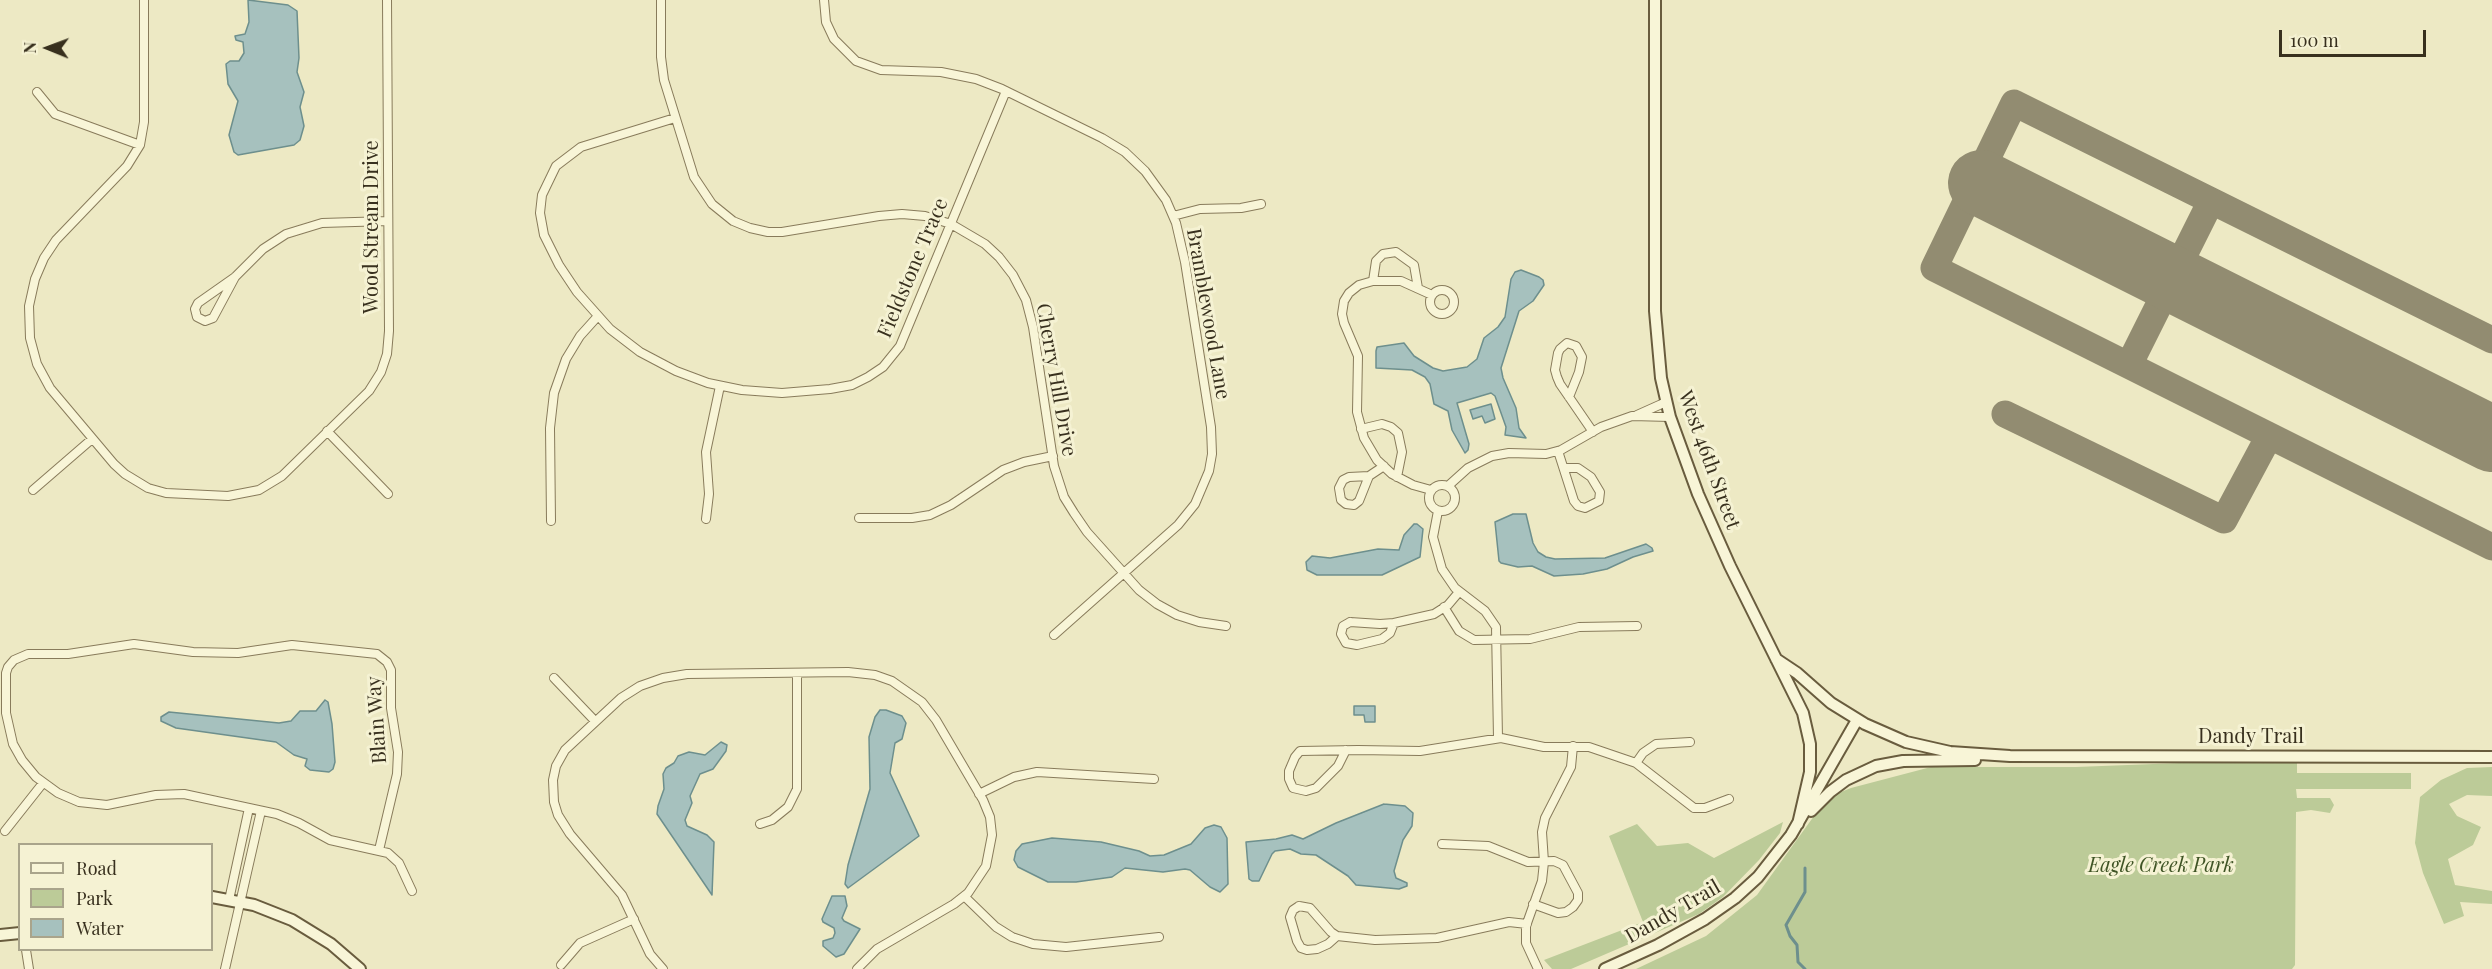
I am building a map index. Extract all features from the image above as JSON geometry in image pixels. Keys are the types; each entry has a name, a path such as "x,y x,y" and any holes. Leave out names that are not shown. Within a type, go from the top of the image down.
{"street":[{"path":"36,92 55,114 140,146 144,122 144,0"},
{"name":"Wood Stream Drive","path":"140,146 127,166 52,245 36,275 29,306 30,338 40,373 92,439 118,468 136,482 148,488 175,495 228,496 254,492 282,476 369,391 381,372 387,354 389,332 387,0"},
{"name":"Cherry Hill Drive","path":"661,0 661,57 664,80 694,177 700,189 725,216 750,228 782,232 879,216 902,214 925,216 951,224 971,234 999,257 1013,275 1026,300 1033,327 1053,456 1061,488 1074,513 1139,590 1165,609 1199,622 1226,626"},
{"name":"Bramblewood Lane","path":"824,0 826,22 836,42 849,56 864,65 886,71 936,72 985,82 1102,138 1125,152 1150,177 1166,200 1173,216 1183,253 1211,427 1211,463 1205,484 1190,511 1054,635"},
{"name":"West 46th Street","path":"1654,0 1655,311 1658,351 1670,417 1710,522 1776,659 1797,673 1831,703 1885,734 1932,749 1967,754 2010,756"},
{"name":"Fieldstone Trace","path":"675,118 581,147 559,163 547,182 540,208 544,235 571,284 598,316 625,341 658,363 685,375 720,386 764,392 830,389 852,385 876,373 900,346 1006,91"},
{"path":"1173,216 1200,209 1241,208 1261,204"},
{"path":"235,277 212,320 203,321 197,317 195,309 198,303 235,277 271,244 299,229 330,222 388,221"},
{"path":"1373,281 1376,261 1386,253 1396,252 1414,265 1418,288"},
{"path":"1431,490 1397,477 1372,453 1361,429 1356,391 1358,356 1344,323 1342,310 1349,293 1359,285 1373,281 1396,280 1432,295"},
{"path":"551,521 550,428 554,393 566,359 580,336 598,316"},
{"path":"1569,397 1582,357 1576,346 1567,343 1563,345 1558,354 1556,370 1560,384 1593,432"},
{"path":"706,519 709,494 706,452 720,386"},
{"path":"1448,486 1468,468 1492,456 1558,451 1614,421 1637,415 1666,402"},
{"path":"1637,415 1670,417"},
{"path":"1361,429 1382,424 1398,433 1402,445 1402,458 1397,477"},
{"path":"327,431 388,494"},
{"path":"33,490 92,439"},
{"path":"1558,451 1564,468 1577,504 1585,508 1599,501 1601,495 1591,477 1578,468 1564,468"},
{"path":"859,518 912,518 930,515 951,505 1003,470 1024,462 1053,456"},
{"path":"1369,476 1359,501 1354,505 1346,504 1341,500 1339,488 1343,480 1349,477 1369,476 1384,466"},
{"path":"1439,485 1448,486 1455,494 1454,503 1447,510 1438,511 1429,501 1431,490 1439,485"},
{"path":"1438,511 1433,526 1434,546 1442,569 1459,592 1489,616 1496,627 1498,738"},
{"path":"1394,623 1390,633 1372,643 1348,644 1341,634 1343,627 1350,622 1394,623 1431,615 1444,607 1459,592"},
{"path":"1444,607 1459,631 1467,637 1479,640 1535,638 1579,627 1637,626"},
{"name":"Blain Way","path":"43,783 22,760 8,726 6,673 11,663 21,656 72,654 134,644 190,652 231,653 296,646 371,651 385,659 392,675 391,708 398,752 398,768 379,850"},
{"path":"1776,659 1802,709 1810,744 1810,772 1798,824"},
{"path":"663,969 652,957 622,895 564,827 554,802 553,780 560,758 571,743 627,693 649,682 692,674 862,672 884,678 908,691 922,702 936,720 987,808 992,826 991,849 982,875 964,896 877,949 857,969"},
{"path":"760,824 772,820 788,807 797,789 797,673"},
{"path":"554,678 595,721"},
{"path":"1798,824 1857,720"},
{"path":"1346,750 1338,766 1316,788 1306,791 1293,788 1289,779 1289,771 1300,750 1346,750 1434,750 1498,738 1544,747 1573,746 1596,749 1636,763 1694,808 1705,808 1728,799"},
{"path":"1636,763 1643,753 1656,744 1690,742"},
{"path":"1538,969 1532,965 1526,943 1527,924 1542,881 1544,862 1542,841 1545,818 1571,767 1573,746"},
{"path":"1798,824 1835,787 1852,776 1876,766 1903,761 1952,762 2010,756"},
{"name":"Dandy Trail","path":"2010,756 2492,757"},
{"path":"979,794 1014,777 1037,772 1154,779"},
{"path":"5,831 43,783 66,797 93,804 116,804 175,793 290,818 337,843 388,853 399,863 412,891"},
{"path":"229,900 249,808"},
{"path":"225,969 261,811"},
{"name":"Dandy Trail","path":"1605,969 1658,945 1720,909 1764,871 1798,824"},
{"path":"1442,844 1488,846 1505,851 1522,860 1554,861 1563,865 1578,893 1578,900 1570,910 1560,913 1533,903"},
{"path":"964,896 996,927 1012,937 1033,944 1065,947 1159,937"},
{"path":"213,897 267,910 308,929 335,947 360,969"},
{"path":"1337,936 1321,948 1303,949 1297,941 1291,913 1299,906 1310,908 1337,936 1375,940 1437,938 1509,922 1527,924"},
{"path":"561,965 580,943 634,918"},
{"path":"0,935 18,933"},
{"path":"26,951 29,969"}],"green space":[{"name":"Eagle Creek Park","path":"2180,763 2297,763 2297,773 2411,773 2411,789 2296,789 2297,798 2330,798 2334,805 2330,813 2311,810 2296,812 2295,965 2292,969 1636,969 1706,936 1757,895 1814,816 1836,794 1851,788 1931,767 2076,767"},
{"path":"2492,767 2492,796 2467,795 2449,804 2457,816 2481,827 2473,845 2448,859 2455,885 2492,891 2492,904 2460,902 2464,916 2444,924 2423,873 2415,843 2420,797 2441,780 2467,768"},
{"path":"1783,822 1780,833 1759,860 1723,897 1699,914 1571,969 1552,969 1544,960 1643,922 1609,836 1637,824 1657,846 1688,843 1714,858"}],"water":[{"path":"248,0 288,5 297,11 299,58 297,72 304,92 300,107 304,126 300,140 294,145 238,155 234,152 229,135 238,101 228,84 226,64 230,61 239,61 244,53 243,42 236,40 235,36 245,34 249,22"},
{"path":"1521,270 1539,277 1543,280 1544,285 1533,301 1519,311 1501,368 1516,408 1519,428 1526,438 1505,435 1506,427 1495,396 1491,393 1457,403 1469,444 1465,453 1452,430 1448,411 1434,404 1430,384 1425,377 1412,370 1376,368 1377,347 1404,343 1414,356 1433,368 1443,371 1467,367 1477,359 1484,338 1498,327 1505,317 1511,279 1515,272"},
{"path":"1491,404 1495,419 1485,423 1482,416 1473,419 1470,410"},
{"path":"1513,514 1526,514 1533,543 1538,552 1546,557 1555,559 1605,558 1646,544 1653,551 1607,569 1583,574 1554,576 1532,566 1518,567 1501,563 1495,522"},
{"path":"1414,524 1423,529 1420,557 1382,575 1317,575 1307,570 1306,562 1312,556 1330,558 1378,549 1399,550 1404,535"},
{"path":"325,700 328,702 332,724 335,762 333,769 329,772 310,770 305,766 307,759 294,755 276,742 176,728 161,721 161,717 169,712 279,723 291,721 300,711 316,711"},
{"path":"1354,706 1375,706 1375,722 1365,722 1364,715 1354,715"},
{"path":"880,710 902,716 906,723 902,739 895,743 890,773 919,836 848,888 845,884 848,865 870,789 869,737 875,717"},
{"path":"721,742 727,745 726,751 713,769 700,774 690,796 692,803 685,820 687,826 707,835 714,842 712,895 657,814 664,789 663,774 666,768 674,763 678,756 689,752 705,755"},
{"path":"1384,804 1405,806 1413,813 1412,826 1403,840 1394,871 1396,878 1407,883 1407,886 1399,889 1356,885 1348,876 1316,855 1301,854 1290,849 1275,851 1272,854 1259,881 1249,879 1246,842 1292,835 1303,839"},
{"path":"1214,825 1221,827 1227,838 1228,884 1220,892 1210,887 1190,870 1185,869 1163,872 1125,868 1112,877 1076,882 1048,882 1018,867 1014,860 1016,851 1022,844 1052,838 1101,842 1150,856 1164,855 1191,844 1205,828"},
{"path":"832,896 845,896 847,906 842,918 860,929 844,954 836,957 823,946 823,941 833,938 835,933 834,928 822,919"}],"waterway":[{"path":"1805,868 1805,892 1786,925 1797,945 1798,962 1805,969"}],"taxiway":[{"path":"2492,340 2014,103 1934,268 2492,547"},
{"path":"2132,359 2211,201"},
{"path":"2005,414 2224,520 2269,436"}],"runway":[{"path":"1981,183 2492,439"}]}
